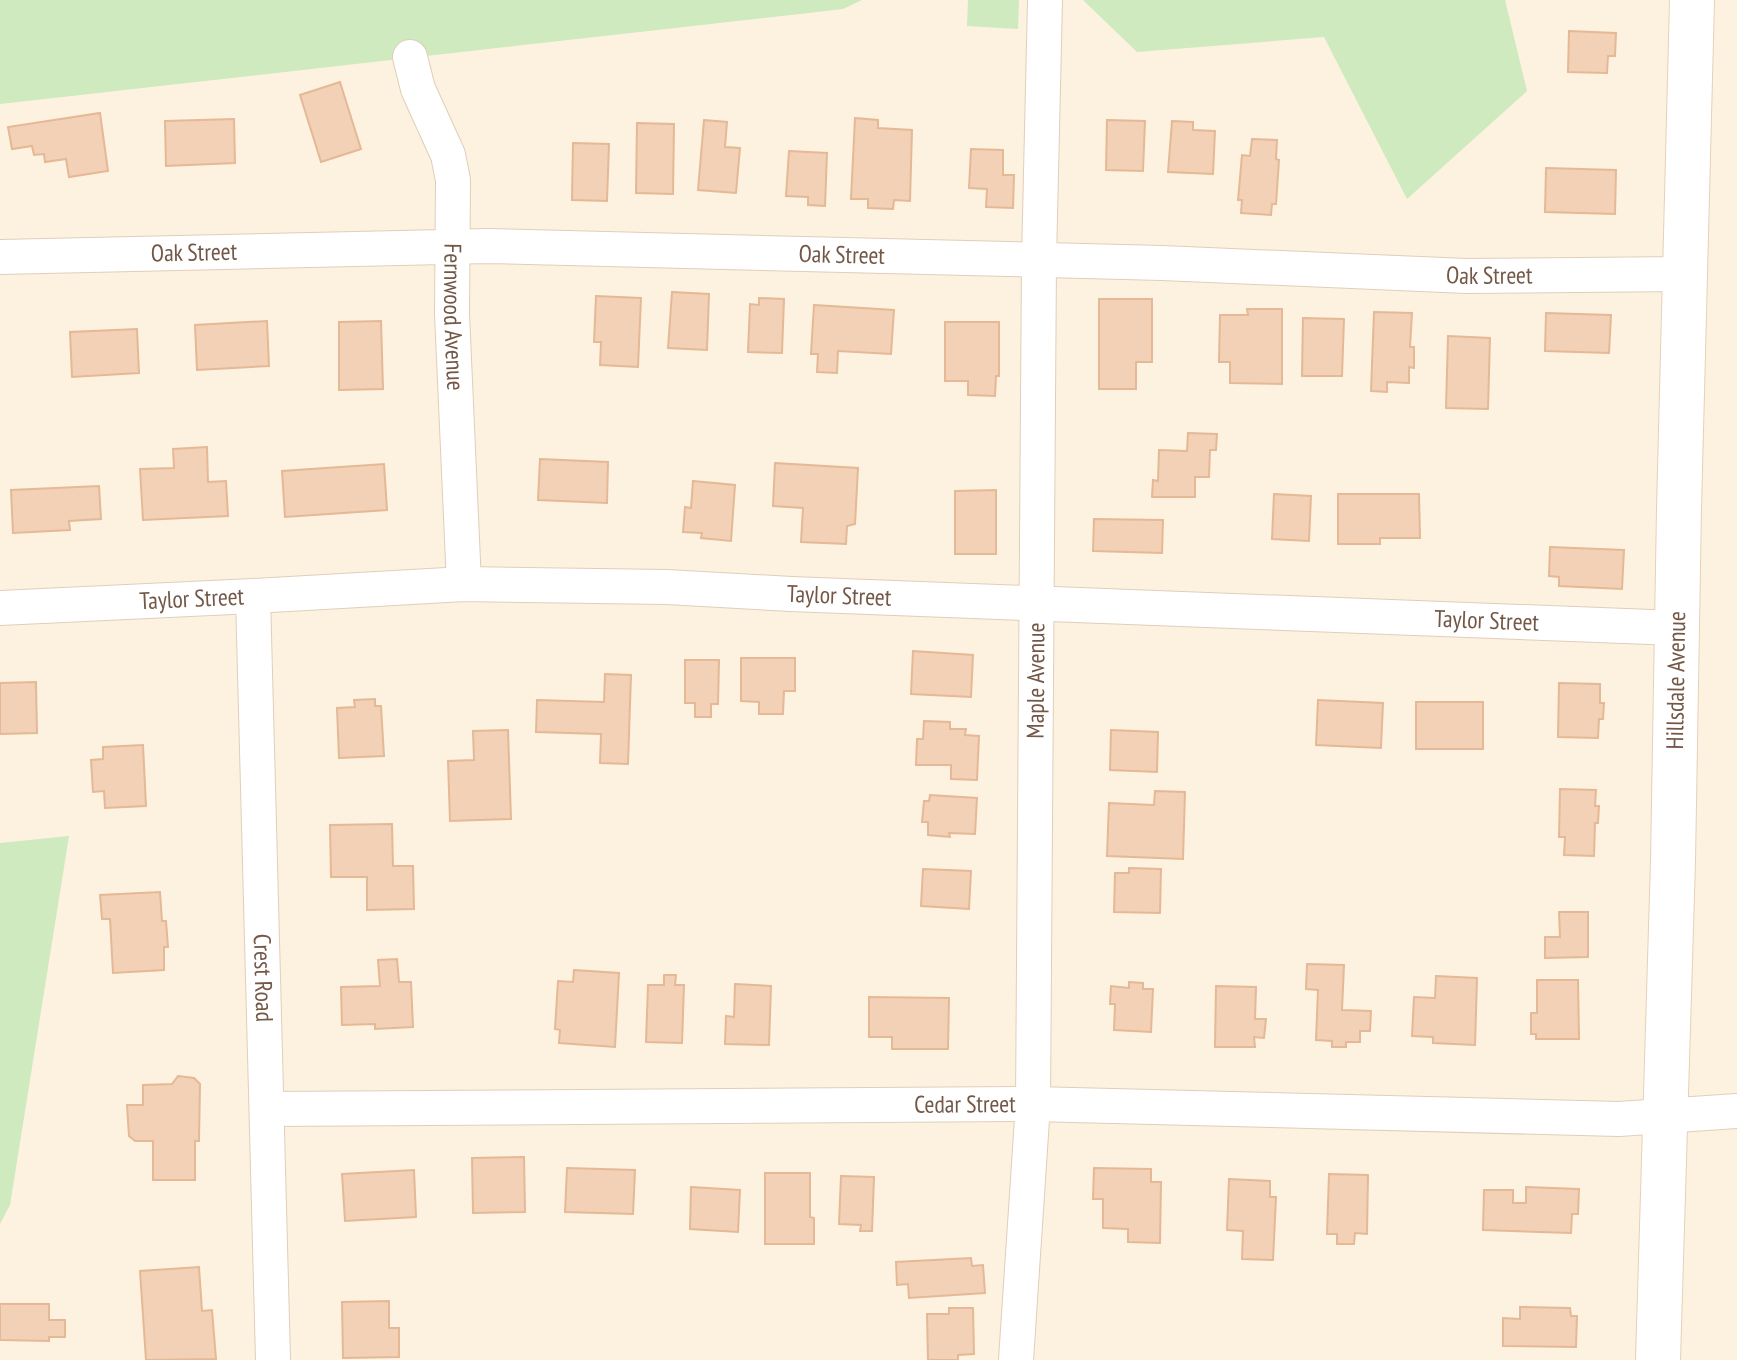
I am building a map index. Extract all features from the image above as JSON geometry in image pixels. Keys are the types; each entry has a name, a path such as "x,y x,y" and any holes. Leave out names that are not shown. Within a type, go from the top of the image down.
{"street":[{"name":"Maple Avenue","path":"1016,1360 1033,1104 1039,260 1045,0"},
{"name":"Hillsdale Avenue","path":"1658,1360 1673,861 1692,0"},
{"name":"Fernwood Avenue","path":"410,57 418,89 448,155 453,180 452,314 464,584"},
{"name":"Oak Street","path":"0,257 489,246 1162,263 1467,276 1685,274"},
{"name":"Taylor Street","path":"0,608 464,584 667,587 1677,628"},
{"name":"Crest Road","path":"253,596 273,1360"},
{"name":"Cedar Street","path":"267,1109 1033,1104 1619,1119 1737,1111"}],"green space":[{"path":"0,0 862,0 843,9 0,104"},
{"path":"968,0 1019,0 1018,29 967,26"},
{"path":"1083,0 1505,0 1527,91 1407,199 1324,37 1137,52"},
{"path":"69,836 10,1205 0,1224 0,843"}],"building":[{"path":"1569,31 1616,33 1615,56 1608,56 1607,73 1568,72"},
{"path":"340,82 361,149 321,162 300,95"},
{"path":"100,113 108,171 69,177 66,159 45,162 44,154 34,155 32,146 12,149 8,127"},
{"path":"855,118 878,120 878,128 912,130 910,201 894,200 893,209 868,208 868,199 851,199"},
{"path":"234,119 235,163 166,166 165,121"},
{"path":"704,120 727,122 725,147 740,148 736,193 698,190"},
{"path":"1107,120 1145,121 1143,171 1106,170"},
{"path":"1172,121 1193,122 1193,130 1215,131 1213,174 1168,172"},
{"path":"637,123 674,124 673,194 636,193"},
{"path":"1252,139 1277,140 1276,204 1272,204 1271,215 1241,213 1242,200 1238,200 1242,155 1250,156"},
{"path":"573,143 609,144 607,201 572,200"},
{"path":"971,149 1003,150 1003,175 1014,175 1013,208 986,207 987,189 969,188"},
{"path":"789,151 827,153 825,206 808,205 808,197 786,196"},
{"path":"1546,168 1616,170 1615,214 1545,212"},
{"path":"672,292 709,294 707,350 668,348"},
{"path":"596,296 641,298 638,367 600,365 601,342 594,342"},
{"path":"759,298 784,299 782,353 748,352 750,304 759,305"},
{"path":"1099,299 1152,299 1152,362 1136,362 1136,389 1099,389"},
{"path":"814,305 894,310 891,354 838,351 837,373 817,372 818,354 811,354"},
{"path":"1247,309 1282,309 1282,384 1230,383 1230,362 1219,362 1220,315 1248,315"},
{"path":"1374,312 1412,313 1410,347 1414,347 1414,368 1409,367 1409,383 1387,382 1387,392 1371,391"},
{"path":"1546,313 1611,315 1609,353 1545,351"},
{"path":"1303,318 1344,319 1342,376 1302,376"},
{"path":"267,321 269,366 197,370 195,325"},
{"path":"381,321 383,389 339,390 339,322"},
{"path":"945,322 999,322 999,376 996,376 995,396 968,395 968,381 945,381"},
{"path":"137,329 139,373 72,377 70,332"},
{"path":"1448,336 1490,338 1488,409 1446,408"},
{"path":"1188,433 1217,434 1216,450 1210,450 1209,477 1195,477 1195,497 1152,497 1153,480 1158,481 1159,450 1187,451"},
{"path":"207,447 208,482 226,481 228,516 143,520 140,469 174,468 173,449"},
{"path":"540,459 608,462 607,503 538,500"},
{"path":"775,463 858,468 855,524 847,526 846,544 801,542 803,508 773,506"},
{"path":"384,464 387,510 285,517 282,471"},
{"path":"693,481 735,485 731,541 701,538 702,533 683,532 685,507 691,508"},
{"path":"99,486 101,519 69,521 70,530 13,533 11,490"},
{"path":"996,490 996,554 955,554 955,491"},
{"path":"1274,494 1311,496 1309,541 1272,539"},
{"path":"1338,494 1419,494 1420,538 1380,538 1380,544 1338,544"},
{"path":"1094,519 1163,520 1162,553 1093,551"},
{"path":"1550,547 1624,550 1622,589 1559,586 1559,577 1549,576"},
{"path":"913,651 973,655 971,697 911,694"},
{"path":"741,658 795,658 795,691 784,691 783,714 759,714 759,702 741,701"},
{"path":"685,660 719,660 718,704 711,704 711,717 695,717 695,703 685,703"},
{"path":"605,674 631,675 628,764 600,763 601,734 536,732 537,700 604,702"},
{"path":"36,682 37,733 0,734 0,683"},
{"path":"1559,683 1600,684 1600,703 1604,703 1598,738 1558,737"},
{"path":"375,699 375,706 381,706 384,756 339,758 337,708 355,707 354,700"},
{"path":"1318,700 1383,703 1381,748 1316,745"},
{"path":"1416,702 1483,702 1483,749 1416,749"},
{"path":"924,721 950,722 950,729 966,729 965,735 979,736 977,780 951,779 951,765 916,765 917,739 923,739"},
{"path":"508,730 511,819 450,821 448,761 474,760 473,731"},
{"path":"1111,730 1158,732 1157,772 1110,770"},
{"path":"143,745 146,806 105,808 104,791 93,792 91,760 103,759 103,747"},
{"path":"1560,789 1596,790 1595,806 1599,806 1594,856 1564,855 1565,837 1559,837"},
{"path":"1155,791 1185,792 1183,859 1107,856 1109,803 1154,805"},
{"path":"930,795 977,798 975,834 949,833 950,837 928,835 928,822 922,822 924,801 929,801"},
{"path":"392,824 393,866 413,866 414,909 367,910 367,877 331,877 330,825"},
{"path":"1129,868 1161,869 1160,913 1114,912 1115,873 1129,873"},
{"path":"923,869 971,871 969,909 921,906"},
{"path":"160,892 168,947 164,947 164,970 113,973 110,919 102,919 100,895"},
{"path":"1559,912 1588,912 1588,957 1545,958 1545,937 1560,937"},
{"path":"397,959 399,982 411,982 413,1027 375,1029 375,1024 342,1025 341,987 380,986 378,960"},
{"path":"1307,964 1344,965 1342,1010 1371,1011 1370,1031 1360,1031 1360,1042 1346,1042 1346,1047 1332,1047 1332,1041 1316,1040 1318,990 1306,989"},
{"path":"574,970 619,973 615,1047 559,1043 560,1030 555,1029 558,981 573,982"},
{"path":"664,975 676,975 675,985 684,985 682,1043 646,1042 648,985 664,985"},
{"path":"1436,976 1477,978 1475,1045 1433,1043 1433,1037 1412,1036 1414,997 1435,998"},
{"path":"1537,980 1578,980 1579,1039 1536,1039 1536,1034 1531,1034 1531,1013 1537,1013"},
{"path":"1129,982 1143,983 1143,989 1153,989 1151,1032 1114,1030 1115,1004 1110,1004 1111,986 1129,988"},
{"path":"735,984 771,986 769,1045 725,1044 726,1016 734,1017"},
{"path":"1216,986 1256,987 1255,1019 1266,1019 1264,1038 1254,1037 1255,1047 1215,1047"},
{"path":"869,997 949,998 948,1049 892,1049 892,1037 869,1037"},
{"path":"178,1076 194,1078 200,1084 195,1180 153,1180 153,1141 135,1141 129,1136 127,1105 143,1105 143,1085 172,1084"},
{"path":"524,1157 525,1212 473,1213 472,1158"},
{"path":"567,1168 635,1170 633,1214 565,1212"},
{"path":"1094,1168 1151,1169 1151,1182 1161,1182 1160,1243 1128,1242 1128,1229 1103,1228 1103,1199 1093,1199"},
{"path":"414,1170 416,1217 345,1221 342,1174"},
{"path":"765,1173 810,1173 810,1217 814,1218 814,1244 765,1244"},
{"path":"1329,1174 1368,1175 1367,1234 1355,1233 1354,1244 1337,1244 1337,1234 1327,1234"},
{"path":"841,1176 874,1177 872,1231 860,1231 861,1225 839,1224"},
{"path":"1229,1179 1270,1181 1270,1197 1276,1197 1273,1260 1242,1259 1243,1231 1227,1230"},
{"path":"691,1187 740,1190 738,1232 690,1229"},
{"path":"1526,1187 1579,1189 1578,1214 1572,1214 1571,1233 1483,1230 1484,1190 1513,1190 1513,1203 1526,1203"},
{"path":"971,1258 972,1266 983,1265 985,1293 909,1298 908,1284 897,1285 896,1262"},
{"path":"199,1267 202,1311 212,1310 216,1359 146,1360 140,1271"},
{"path":"389,1301 389,1328 399,1328 399,1357 343,1358 342,1302"},
{"path":"0,1304 49,1304 49,1320 65,1320 65,1337 49,1337 49,1341 0,1340"},
{"path":"1520,1307 1570,1308 1571,1316 1577,1316 1576,1347 1503,1346 1503,1318 1520,1319"},
{"path":"949,1308 973,1308 974,1354 958,1355 958,1360 928,1360 927,1314 949,1314"}]}
